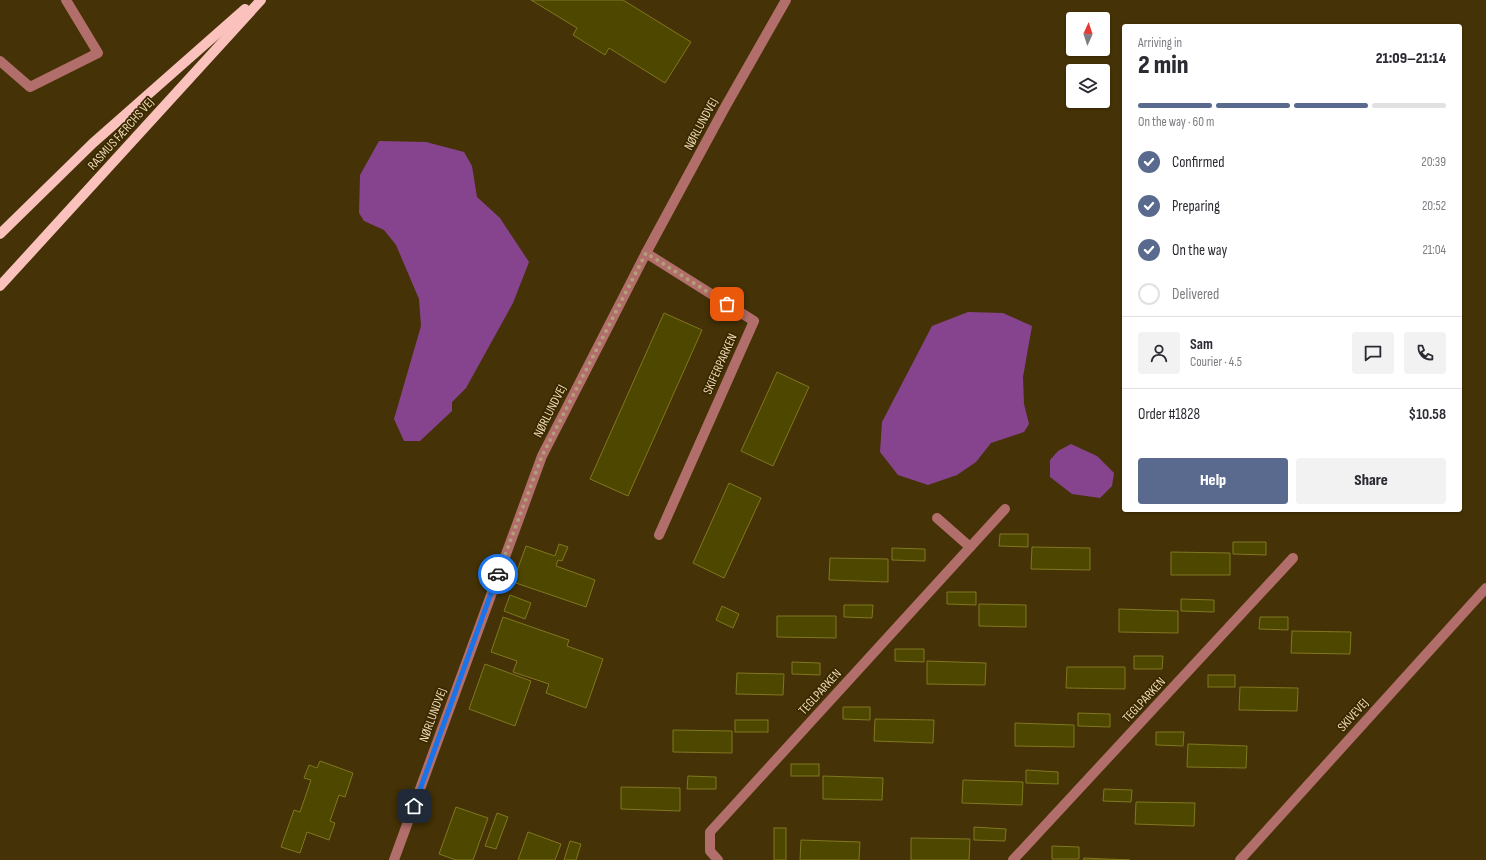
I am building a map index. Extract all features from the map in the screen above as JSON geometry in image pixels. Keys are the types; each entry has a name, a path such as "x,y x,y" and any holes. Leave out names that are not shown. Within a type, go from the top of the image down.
{"main road":[{"name":"RASMUS FÆRCHS VEJ","path":"0,234 93,143 255,0"},
{"name":"RASMUS FÆRCHS VEJ","path":"0,286 261,0"}],"street":[{"path":"0,61 30,87 98,53 66,0"},
{"name":"NØRLUNDVEJ","path":"394,860 542,456 646,253 786,0"},
{"name":"SKIFERPARKEN","path":"646,253 754,321 658,535"},
{"name":"TEGLPARKEN","path":"718,860 710,851 710,832 1005,509"},
{"path":"937,518 970,547"},
{"name":"TEGLPARKEN","path":"1013,860 1294,558"},
{"name":"SKIVEVEJ","path":"1240,860 1486,588"}],"shaded area":[{"path":"379,141 426,142 464,152 472,166 477,197 500,218 529,262 513,303 466,388 452,402 452,411 420,441 404,441 394,419 421,326 419,299 396,245 384,230 364,221 359,213 360,175"},
{"path":"968,312 1003,313 1032,326 1023,377 1024,404 1029,424 1024,432 991,443 976,462 957,475 928,485 898,475 880,452 882,422 932,326"},
{"path":"1071,444 1097,456 1114,473 1112,486 1100,498 1072,494 1050,477 1050,460 1058,451"}],"building":[{"path":"531,0 623,0 691,42 665,83 609,48 605,55 573,35 577,28"},
{"path":"664,313 702,330 628,496 590,479"},
{"path":"777,372 809,387 773,466 741,451"},
{"path":"729,483 761,498 724,578 693,563"},
{"path":"1000,534 1028,534 1028,547 999,546"},
{"path":"1233,542 1266,542 1266,555 1233,554"},
{"path":"559,544 568,547 562,561 558,560 556,566 595,580 586,607 513,582 526,546 555,556"},
{"path":"1032,547 1090,548 1090,570 1031,569"},
{"path":"892,548 925,549 925,561 892,560"},
{"path":"1171,552 1230,553 1230,575 1171,575"},
{"path":"830,558 888,559 888,582 829,580"},
{"path":"947,592 976,592 976,605 947,604"},
{"path":"510,595 531,603 525,619 504,611"},
{"path":"1181,599 1214,600 1214,612 1181,611"},
{"path":"979,604 1026,605 1026,627 979,626"},
{"path":"844,605 873,605 872,618 844,617"},
{"path":"722,606 739,614 733,628 716,620"},
{"path":"1119,609 1178,611 1178,633 1119,632"},
{"path":"777,616 836,616 836,638 777,637"},
{"path":"503,617 569,640 567,646 603,659 586,708 546,693 549,684 513,672 517,661 491,652"},
{"path":"1260,617 1288,617 1288,630 1259,629"},
{"path":"1292,631 1351,632 1350,654 1291,653"},
{"path":"895,649 924,649 924,662 895,661"},
{"path":"1134,656 1163,656 1162,669 1134,669"},
{"path":"927,661 986,663 985,685 927,684"},
{"path":"792,662 820,663 820,675 792,674"},
{"path":"485,664 531,681 515,726 469,709"},
{"path":"1067,667 1125,667 1125,689 1066,688"},
{"path":"737,673 784,674 783,695 736,694"},
{"path":"1208,675 1235,675 1235,687 1208,687"},
{"path":"1240,687 1298,688 1297,711 1239,710"},
{"path":"843,707 870,707 870,720 843,719"},
{"path":"1078,713 1110,714 1110,727 1078,726"},
{"path":"875,719 934,720 933,743 874,741"},
{"path":"735,720 768,720 768,732 735,732"},
{"path":"1015,723 1074,725 1074,747 1015,746"},
{"path":"673,730 732,731 732,753 673,752"},
{"path":"1156,732 1184,732 1183,746 1156,745"},
{"path":"1188,744 1247,746 1246,768 1187,767"},
{"path":"320,761 353,773 345,797 339,795 330,821 335,823 329,840 307,832 300,853 281,847 294,810 300,812 311,780 304,778 309,765 317,768"},
{"path":"791,764 819,764 819,776 791,776"},
{"path":"1026,770 1058,772 1058,784 1026,783"},
{"path":"688,776 716,777 716,789 687,789"},
{"path":"823,776 883,778 882,800 823,799"},
{"path":"963,780 1023,782 1022,805 962,803"},
{"path":"621,787 680,788 680,811 621,809"},
{"path":"1104,789 1132,790 1131,802 1103,801"},
{"path":"1136,802 1195,803 1194,826 1135,824"},
{"path":"456,807 488,818 473,860 456,860 439,854"},
{"path":"497,813 508,817 496,849 485,846"},
{"path":"974,827 1006,829 1005,841 974,840"},
{"path":"774,828 786,828 786,860 774,860"},
{"path":"528,832 561,844 555,860 518,860"},
{"path":"911,838 970,839 969,860 911,860"},
{"path":"801,840 860,842 859,860 800,860"},
{"path":"570,841 581,844 576,860 564,860"},
{"path":"1052,846 1079,847 1079,859 1052,859"},
{"path":"1084,858 1130,860 1083,860"}],"way so far":[{"path":"498,574 542,456 646,253 727,304"}],"route":[{"path":"414,806 498,574"}]}
